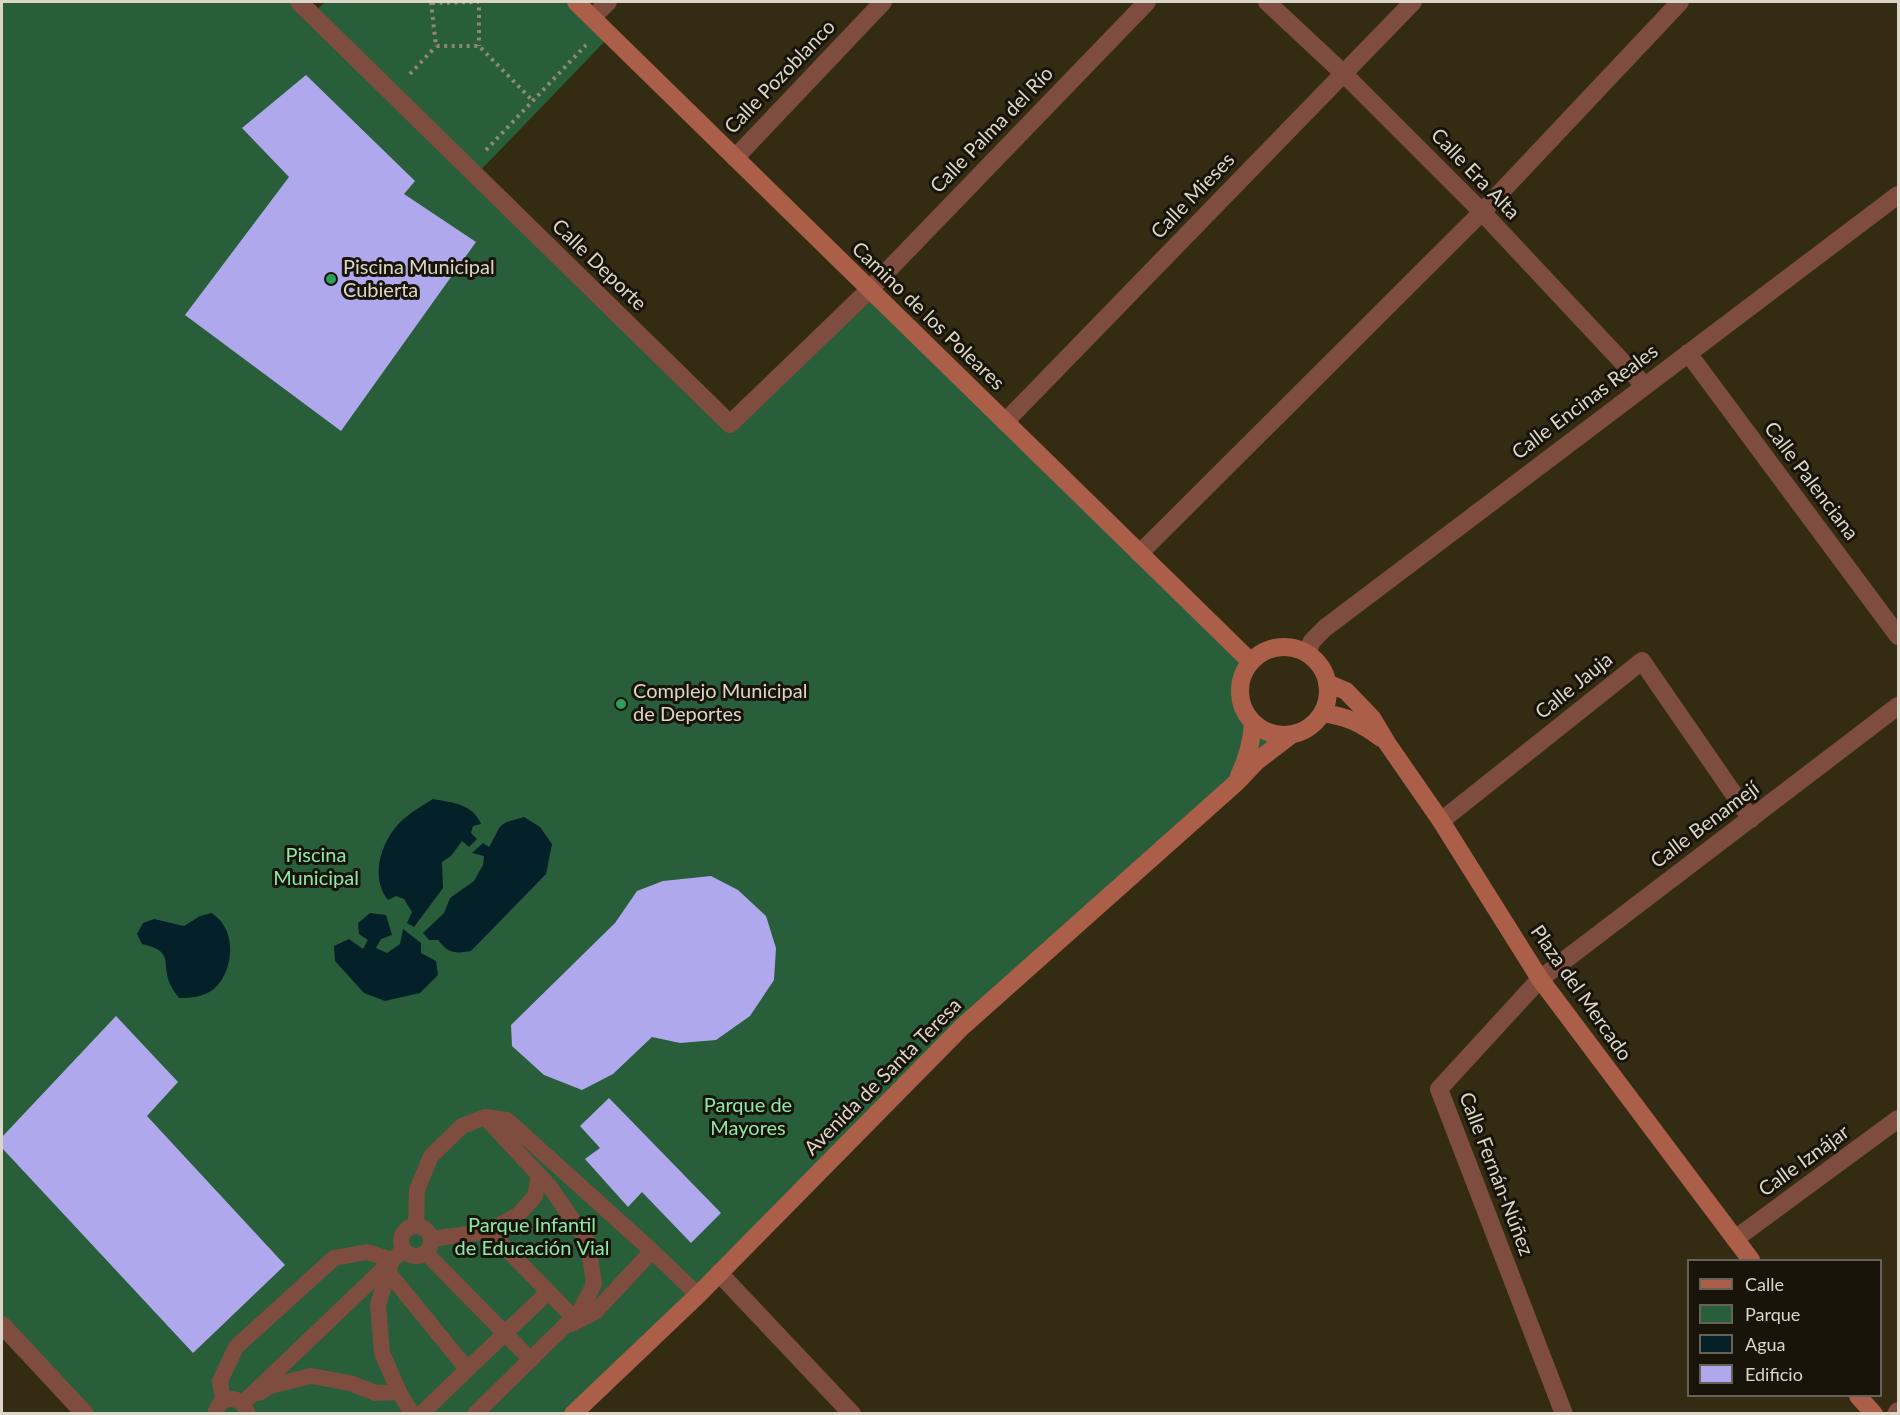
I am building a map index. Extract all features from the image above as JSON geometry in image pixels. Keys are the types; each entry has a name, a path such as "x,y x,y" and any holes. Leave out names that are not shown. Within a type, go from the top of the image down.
{"street":[{"name":"Calle Deporte","path":"299,2 729,424 869,290"},
{"name":"Camino de los Poleares","path":"576,2 1250,661"},
{"path":"597,23 608,2"},
{"name":"Calle Pozoblanco","path":"735,158 883,2"},
{"name":"Calle Palma del Río","path":"869,290 1147,2"},
{"name":"Calle Era Alta","path":"1267,2 1343,73 1482,212 1644,385"},
{"name":"Calle Mieses","path":"1005,422 1413,2"},
{"path":"1139,554 1482,212 1680,2"},
{"name":"Calle Encinas Reales","path":"1306,653 1312,641 1325,628 1898,195"},
{"name":"Calle Palenciana","path":"1688,353 1899,636"},
{"path":"1277,647 1292,648 1306,653 1316,661 1328,683 1327,704 1314,723 1304,731 1292,735 1269,733 1253,723 1242,708 1239,691 1242,677 1250,661 1262,652 1277,647"},
{"name":"Calle Jauja","path":"1442,821 1642,661 1750,819"},
{"name":"Plaza del Mercado","path":"1328,683 1346,692 1372,718 1442,821 1540,979 1750,1259"},
{"name":"Calle Benamejí","path":"1540,979 1899,706"},
{"name":"Plaza del Mercado","path":"1322,713 1342,716 1367,728 1387,743"},
{"name":"Avenida de Santa Teresa","path":"1236,783 1245,762 1252,737 1253,723"},
{"name":"Avenida de Santa Teresa","path":"573,1413 698,1295 962,1027 1236,783 1257,761 1292,735"},
{"name":"Calle Fernán-Núñez","path":"1540,979 1439,1089 1562,1413"},
{"name":"Calle Iznájar","path":"1735,1239 1899,1119"},
{"path":"719,1273 852,1413"},
{"path":"2,1325 86,1413"}],"lane":[{"path":"476,1413 580,1311 594,1284 588,1242 550,1187 485,1118"},
{"path":"416,1226 417,1190 432,1156 462,1126 485,1118 507,1120 698,1295"},
{"path":"245,1408 394,1261 411,1256 416,1257 428,1246 489,1231 518,1215 535,1196 539,1176"},
{"path":"412,1413 399,1392 382,1353 378,1305 401,1245 401,1236 408,1228 416,1226 425,1230 428,1246 531,1360"},
{"path":"489,1231 573,1317"},
{"path":"561,1330 595,1312 652,1251"},
{"path":"219,1407 220,1381 236,1347 334,1258 367,1252 394,1261 467,1369"},
{"path":"421,1413 548,1292"},
{"path":"245,1408 270,1386 311,1376 350,1383 376,1393 399,1392"},
{"path":"219,1407 233,1398 245,1408"}],"path":[{"path":"436,46 431,2 479,2 479,46 533,100"},
{"path":"469,168 533,100 597,23"},
{"path":"392,92 436,46 479,46"}],"green space":[{"name":"Complejo Municipal de Deportes","path":"2,2 299,2 312,14 325,2 576,2 610,36 476,175 729,424 869,290 1250,661 1243,673 1240,685 1243,707 1248,717 1257,725 1281,735 962,1027 568,1413 85,1413 2,1325"}],"water":[{"path":"433,799 467,808 473,812 481,824 473,826 471,833 477,839 469,847 462,841 451,856 442,862 443,888 414,927 407,923 412,912 404,899 396,896 388,900 382,890 379,867 385,845 398,825 412,812"},
{"path":"524,817 540,827 552,844 546,874 471,951 452,952 438,940 429,940 423,933 444,913 450,898 474,881 483,865 484,856 472,853 483,843 489,847 500,826"},
{"path":"212,913 221,922 229,939 230,957 225,974 215,988 207,993 179,998 168,978 163,954 153,947 142,944 137,934 143,923 154,919 184,926 200,916"},
{"path":"370,913 386,915 392,935 381,939 376,948 387,953 400,944 403,929 421,943 421,953 436,961 438,975 420,993 385,1001 364,993 335,961 334,946 349,939 363,949 368,940 359,934 358,923"}],"building":[{"name":"Piscina Municipal Cubierta","path":"306,75 415,181 404,194 476,242 341,431 185,315 289,177 242,128"},
{"path":"711,876 738,890 766,916 776,948 774,980 750,1016 716,1040 680,1043 652,1037 613,1074 582,1090 544,1075 512,1046 511,1025 615,923 637,891 663,881"},
{"path":"116,1016 178,1082 147,1116 285,1265 193,1353 2,1148 2,1137"},
{"path":"609,1098 721,1213 691,1243 642,1192 628,1207 585,1159 600,1148 580,1126"}],"place":[{"name":"Piscina Municipal Cubierta","path":"331,279"},
{"name":"Complejo Municipal de Deportes","path":"621,704"}],"park label":[{"name":"Piscina Municipal","path":"316,868"},
{"name":"Parque de Mayores","path":"748,1118"},
{"name":"Parque Infantil de Educación Vial","path":"532,1238"}]}
